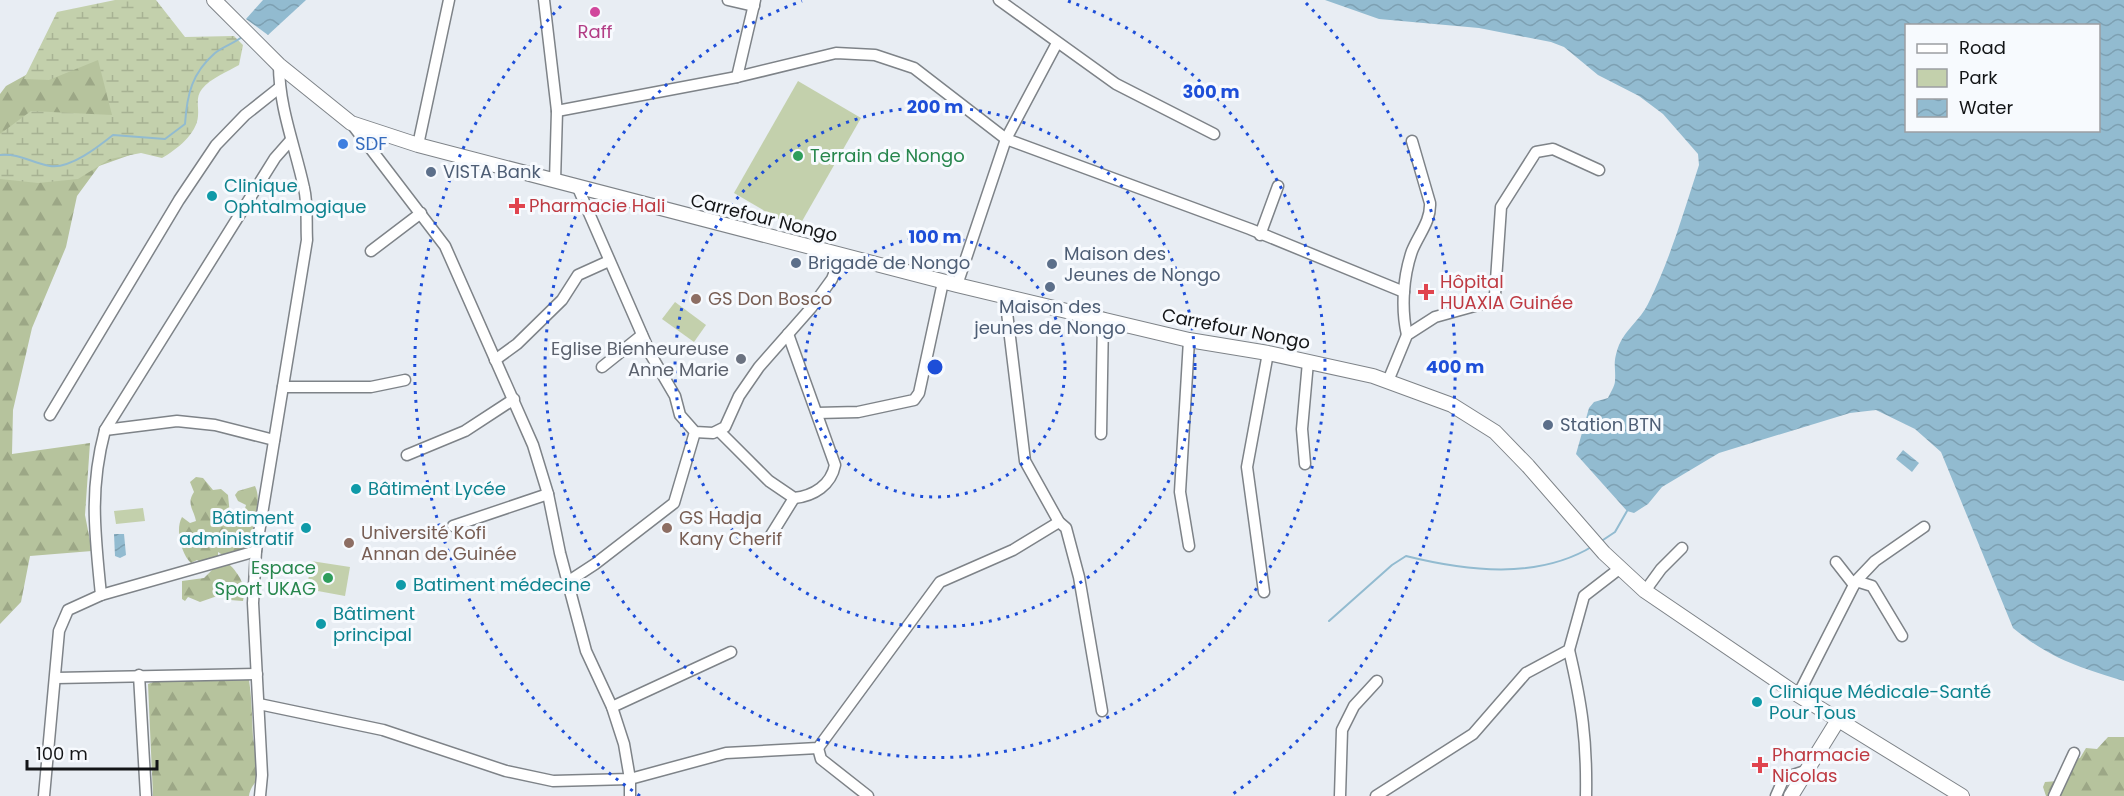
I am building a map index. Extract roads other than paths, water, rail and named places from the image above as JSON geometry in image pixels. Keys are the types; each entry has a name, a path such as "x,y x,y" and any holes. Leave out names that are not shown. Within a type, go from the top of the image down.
{"main road":[{"name":"Carrefour Nongo","path":"214,0 279,65 351,123 418,146 950,284 1103,318 1189,340 1268,352 1388,381 1452,405 1495,432 1528,466 1604,554 1645,591 1798,695 1962,796"},
{"path":"1791,796 1838,720"}],"street":[{"path":"418,146 449,0"},
{"path":"544,0 558,111 555,181"},
{"path":"728,0 754,3 737,77"},
{"path":"999,0 1116,84 1214,134"},
{"path":"818,413 858,412 914,400 919,393 950,284 1006,139 1057,43"},
{"path":"558,111 737,77 836,54 875,55 914,68 1006,139 1404,292"},
{"path":"260,796 262,775 253,603 256,551 307,240 305,190 290,141 279,88 279,65"},
{"path":"50,415 179,200 216,145 245,114 279,88"},
{"path":"351,123 421,213 448,254 514,399 533,445 548,494 560,553 586,651 612,707 624,744 630,779 630,796"},
{"path":"101,595 93,509 96,461 105,430 275,158 290,141"},
{"path":"1407,335 1404,323 1404,292 1412,252 1431,213 1430,202 1412,141"},
{"path":"1388,381 1407,335 1435,318 1489,302 1495,295 1501,207 1536,152 1553,148 1599,170"},
{"path":"1260,235 1278,186"},
{"path":"578,188 642,336 675,396 680,415 694,432"},
{"path":"371,251 421,213"},
{"path":"694,432 719,431 724,427 739,396 759,367 832,279 841,256"},
{"path":"495,360 517,344 562,300 578,275 609,261"},
{"path":"1005,296 1025,461 1059,522 1066,528 1079,577 1101,711"},
{"path":"1101,434 1103,318"},
{"path":"719,431 769,481 795,498 804,497 821,489 833,473 835,465 788,334"},
{"path":"602,367 642,336"},
{"path":"1189,340 1180,492 1189,546"},
{"path":"1264,592 1247,467 1268,352"},
{"path":"1305,464 1302,429 1308,362"},
{"path":"283,387 371,387 405,380"},
{"path":"407,455 465,431 514,399"},
{"path":"105,430 177,421 215,425 274,440"},
{"path":"569,581 595,564 674,503 694,432"},
{"path":"453,526 548,494"},
{"path":"768,540 795,498"},
{"path":"818,748 940,582 1013,550 1059,522"},
{"path":"1798,695 1855,583 1875,561 1924,527"},
{"path":"1645,591 1661,569 1682,548"},
{"path":"45,796 59,631 68,610 101,595 256,551"},
{"path":"1836,562 1855,583 1872,586 1902,636"},
{"path":"1586,796 1587,747 1583,707 1569,650 1584,596 1619,568"},
{"path":"1376,796 1473,734 1526,674 1569,650"},
{"path":"612,707 731,652"},
{"path":"56,678 257,674"},
{"path":"139,675 146,796"},
{"path":"1340,796 1342,730 1354,706 1377,681"},
{"path":"259,704 383,730 506,771 553,782 630,779 726,753 818,748"},
{"path":"818,748 821,759 868,796"},
{"path":"2054,796 2074,753"},
{"path":"1776,796 1784,778 1808,770"}],"water":[{"path":"263,0 306,0 268,35 246,19"},
{"path":"1325,0 2124,0 2124,681 2052,655 2013,628 1941,452 1915,429 1876,410 1850,413 1719,453 1662,487 1648,504 1634,513 1627,511 1576,454 1589,408 1594,402 1608,398 1615,383 1615,361 1619,345 1645,310 1663,270 1699,165 1698,154 1663,114 1639,96 1598,75 1564,47 1551,42 1479,28 1379,19"},
{"path":"1903,450 1919,463 1912,472 1896,459"},
{"path":"114,534 124,534 126,555 120,558 115,556"}],"waterway":[{"path":"0,155 13,155 43,165 58,166 75,161 113,135 165,139 185,124 189,94 201,68 215,53 243,36"},
{"path":"1600,542 1615,532 1627,511"},
{"path":"1329,621 1392,565 1406,556 1453,566 1525,568 1572,557 1593,546"}],"place":[{"name":"Raff","path":"595,12"},
{"name":"SDF","path":"343,144"},
{"name":"Terrain de Nongo","path":"798,156"},
{"name":"VISTA Bank","path":"431,172"},
{"name":"Clinique Ophtalmogique","path":"212,196"},
{"name":"Pharmacie Hali","path":"517,206"},
{"name":"Brigade de Nongo","path":"796,263"},
{"name":"Maison des Jeunes de Nongo","path":"1052,264"},
{"name":"Maison des jeunes de Nongo","path":"1050,287"},
{"name":"Hôpital HUAXIA Guinée","path":"1426,292"},
{"name":"GS Don Bosco","path":"696,299"},
{"name":"Eglise Bienheureuse Anne Marie","path":"741,359"},
{"name":"Station BTN","path":"1548,425"},
{"name":"Bâtiment Lycée","path":"356,489"},
{"name":"Bâtiment administratif","path":"306,528"},
{"name":"GS Hadja Kany Cherif","path":"667,528"},
{"name":"Université Kofi Annan de Guinée","path":"349,543"},
{"name":"Espace Sport UKAG","path":"328,578"},
{"name":"Batiment médecine","path":"401,585"},
{"name":"Bâtiment principal","path":"321,624"},
{"name":"Clinique Médicale-Santé Pour Tous","path":"1757,702"},
{"name":"Pharmacie Nicolas","path":"1760,765"}]}
